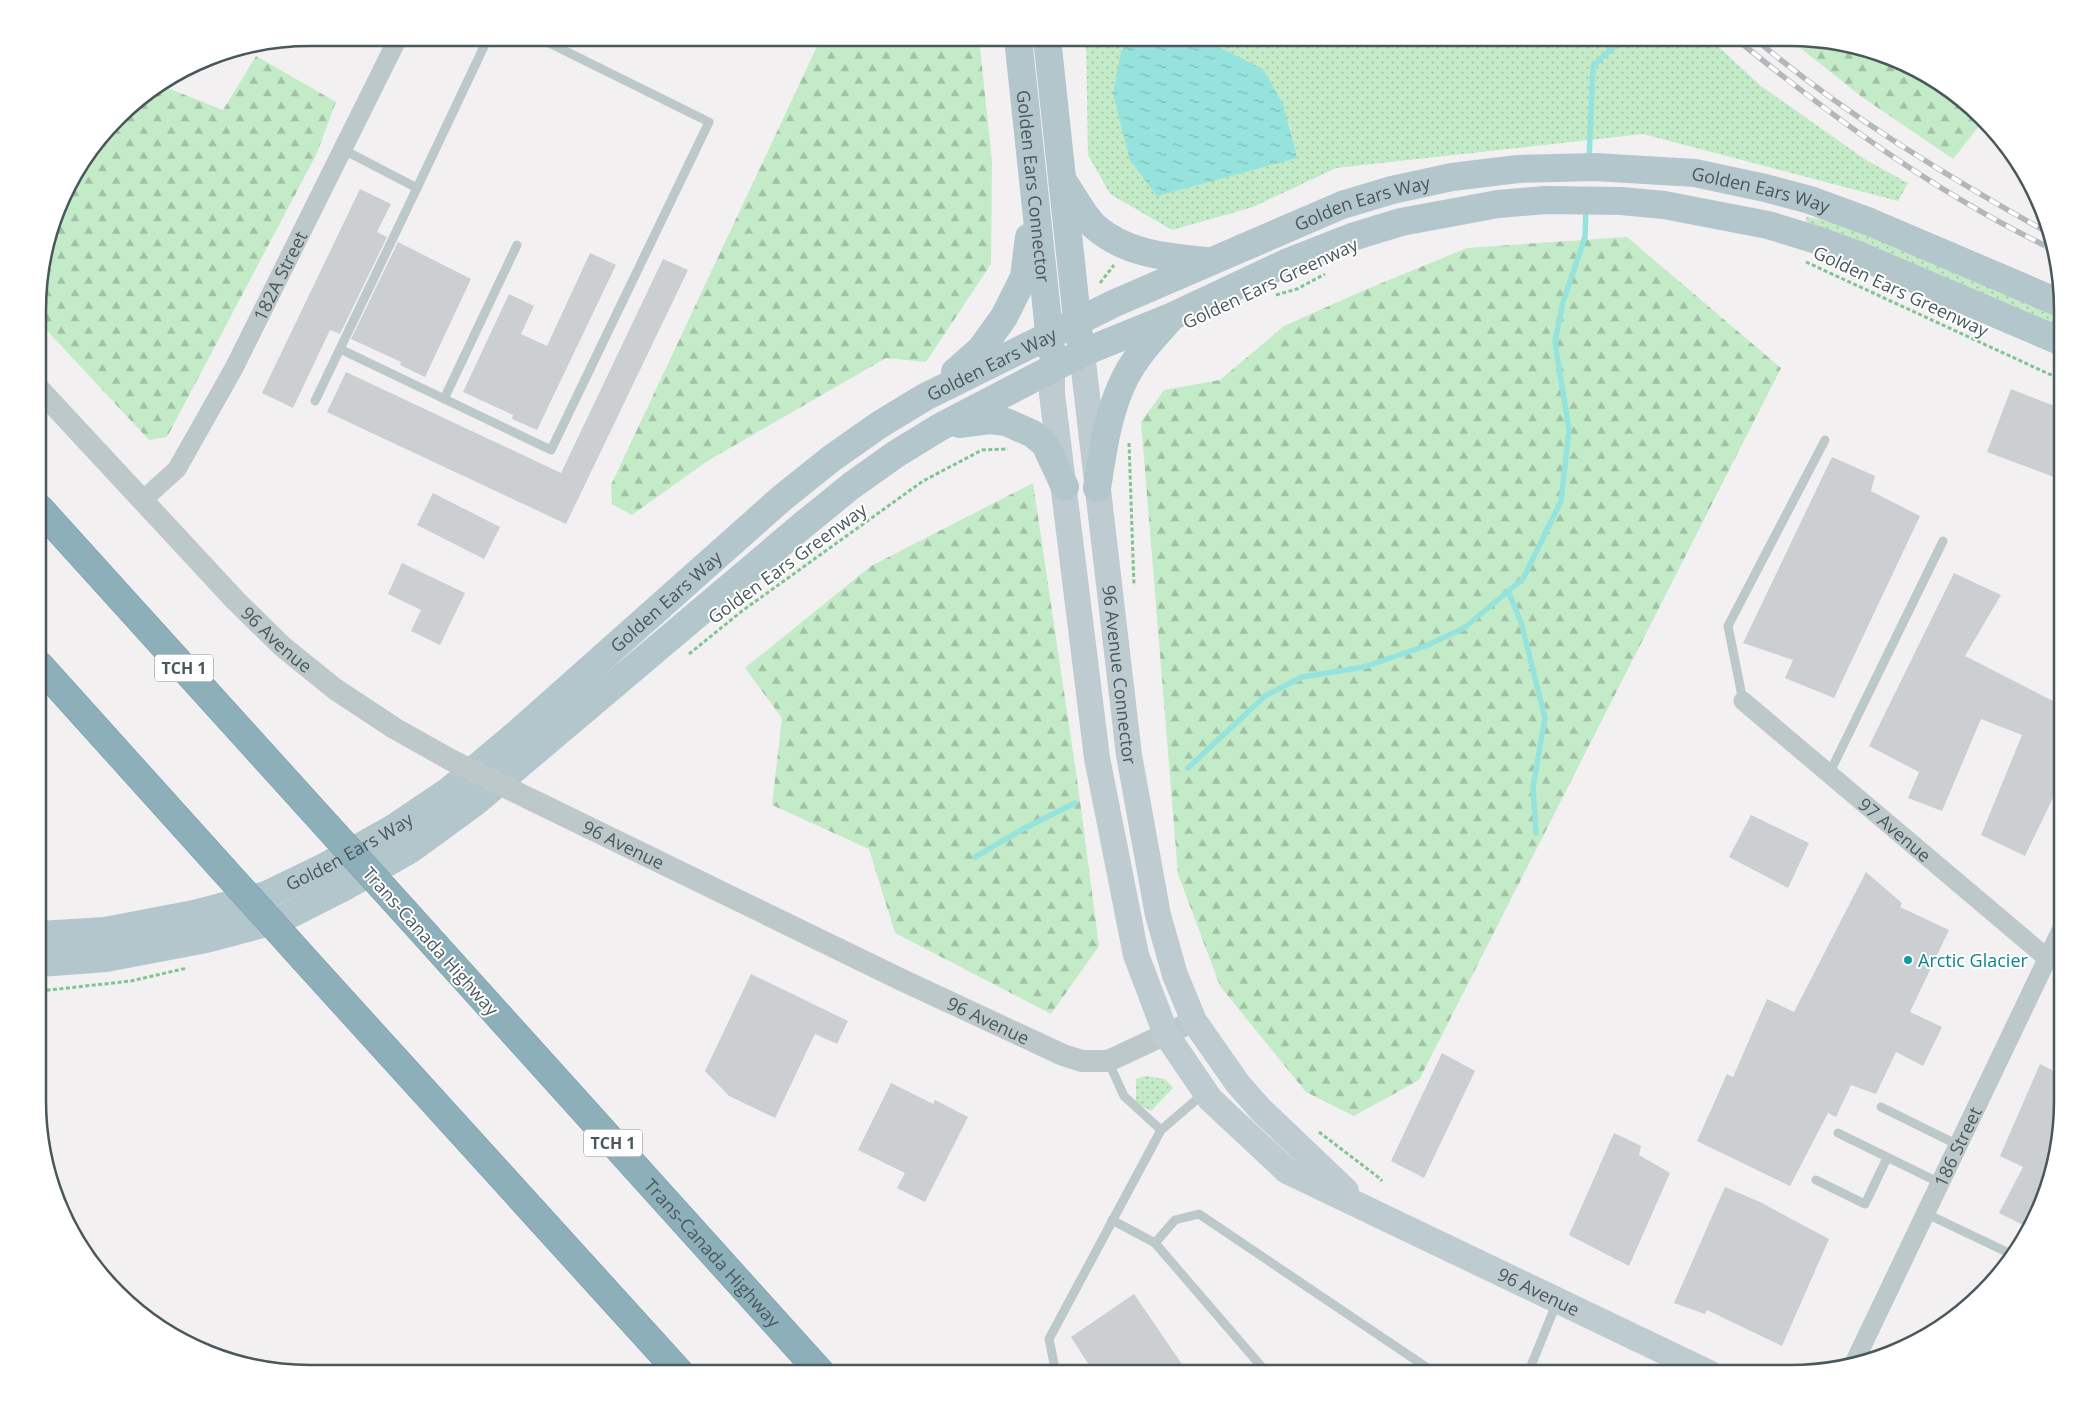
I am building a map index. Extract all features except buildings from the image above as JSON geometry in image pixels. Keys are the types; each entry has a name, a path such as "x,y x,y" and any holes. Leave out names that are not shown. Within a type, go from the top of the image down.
{"highway":[{"name":"Trans-Canada Highway","path":"46,516 814,1365"},
{"path":"46,673 673,1365"}],"main road":[{"name":"Golden Ears Connector","path":"1019,46 1050,334"},
{"name":"Golden Ears Connector","path":"1047,46 1077,321"},
{"name":"Golden Ears Way","path":"46,935 105,931 194,914 266,895 326,866 392,829 450,790 511,739 782,498 832,458 925,397 1050,334 1207,262 1342,205 1392,190 1452,178 1518,169 1567,166 1695,173 1810,200 1870,222 2053,300"},
{"path":"1061,177 1093,225 1125,247 1157,256 1207,262"},
{"path":"925,397 981,349 1004,317 1024,277 1035,191"},
{"name":"Golden Ears Way","path":"46,963 106,958 206,939 280,919 344,887 411,849 474,803 851,486 896,454 940,427 1082,353 1173,316 1288,262 1352,237 1401,222 1498,204 1580,200 1664,205 1729,216 1768,225 1817,240 2054,339"},
{"path":"1097,488 1114,406 1125,377 1147,345 1173,316"},
{"name":"96 Avenue Connector","path":"1077,321 1129,755 1154,896 1175,975 1194,1021"},
{"name":"96 Avenue Connector","path":"1050,334 1052,394 1099,767 1136,954 1166,1034"},
{"path":"940,427 989,420 1020,426 1045,444 1064,487"},
{"name":"96 Avenue","path":"1194,1021 1238,1084 1261,1110 1367,1210"},
{"name":"96 Avenue","path":"1166,1034 1210,1100 1286,1171 1686,1365"}],"street":[{"name":"182A Street","path":"143,500 177,469 231,374 394,46"},
{"name":"96 Avenue","path":"46,396 236,601 283,647 335,689 394,728 451,760 1042,1046 1082,1062 1108,1061 1194,1021"},
{"name":"97 Avenue","path":"1743,701 2047,958"},
{"name":"186 Street","path":"1857,1356 2054,944"}],"lane":[{"path":"315,401 484,46"},
{"path":"340,349 551,450 710,122 556,46"},
{"path":"342,149 416,188"},
{"path":"444,399 517,245"},
{"path":"1743,701 1728,626 1825,440"},
{"path":"1829,774 1943,541"},
{"path":"1108,1061 1124,1096 1162,1130"},
{"path":"1054,1365 1049,1339 1112,1220 1162,1130 1205,1093"},
{"path":"1880,1108 1958,1145"},
{"path":"1838,1134 1940,1183"},
{"path":"1816,1180 1864,1204 1887,1158"},
{"path":"1926,1213 2006,1252"},
{"path":"1155,1243 1176,1220 1199,1214 1425,1365"},
{"path":"1112,1220 1155,1243 1260,1365"},
{"path":"1531,1365 1558,1302"}],"path":[{"name":"Golden Ears Greenway","path":"1800,259 2054,375"},
{"path":"1100,284 1118,261"},
{"name":"Golden Ears Greenway","path":"1273,295 1297,289 1328,272"},
{"path":"1129,442 1134,596"},
{"name":"Golden Ears Greenway","path":"688,655 742,611 924,481 982,450 1010,449"},
{"path":"1315,1129 1382,1181"}],"green space":[{"path":"817,46 980,46 992,162 991,264 926,362 886,358 709,460 632,515 612,504 611,485"},
{"path":"1086,46 1125,46 1121,51 1263,69 1217,46 1718,46 1761,86 1866,160 1908,183 1898,201 1643,134 1336,168 1253,207 1172,230 1110,194 1088,155"},
{"path":"1799,47 1841,51 1858,55 1907,73 1951,101 1979,126 1953,159 1862,97"},
{"path":"256,56 336,102 316,155 167,437 149,440 46,329 47,293 51,259 60,225 73,193 101,149 123,123 168,88 223,110"},
{"path":"1806,217 1826,220 1872,237 2054,314 2054,326 1806,222"},
{"path":"1627,237 1781,368 1419,1080 1354,1116 1306,1092 1220,986 1178,874 1141,422 1164,390 1220,380 1284,326 1467,248"},
{"path":"1033,483 1078,786 1099,946 1051,1014 895,933 869,849 772,805 782,718 745,668 871,566"},
{"path":"1145,1076 1165,1079 1173,1088 1151,1111 1136,1103 1136,1079"}],"water":[{"path":"1125,46 1217,46 1263,69 1283,104 1297,158 1157,196 1130,160 1113,94 1121,51"}],"waterway":[{"path":"1589,160 1593,66 1614,46"},
{"path":"1188,768 1265,696 1302,677 1364,667 1428,645 1464,628 1523,579 1561,501 1569,430 1555,342 1563,302 1585,237 1586,207"},
{"path":"1508,591 1521,622 1545,718 1533,787 1536,833"},
{"path":"975,857 1023,829 1075,803"}],"railway":[{"path":"1745,46 1847,125 1886,152 1966,203 2046,246"},
{"path":"1764,46 1858,117 1932,165 2041,229"}],"place":[{"name":"Arctic Glacier","path":"1908,960"}]}
